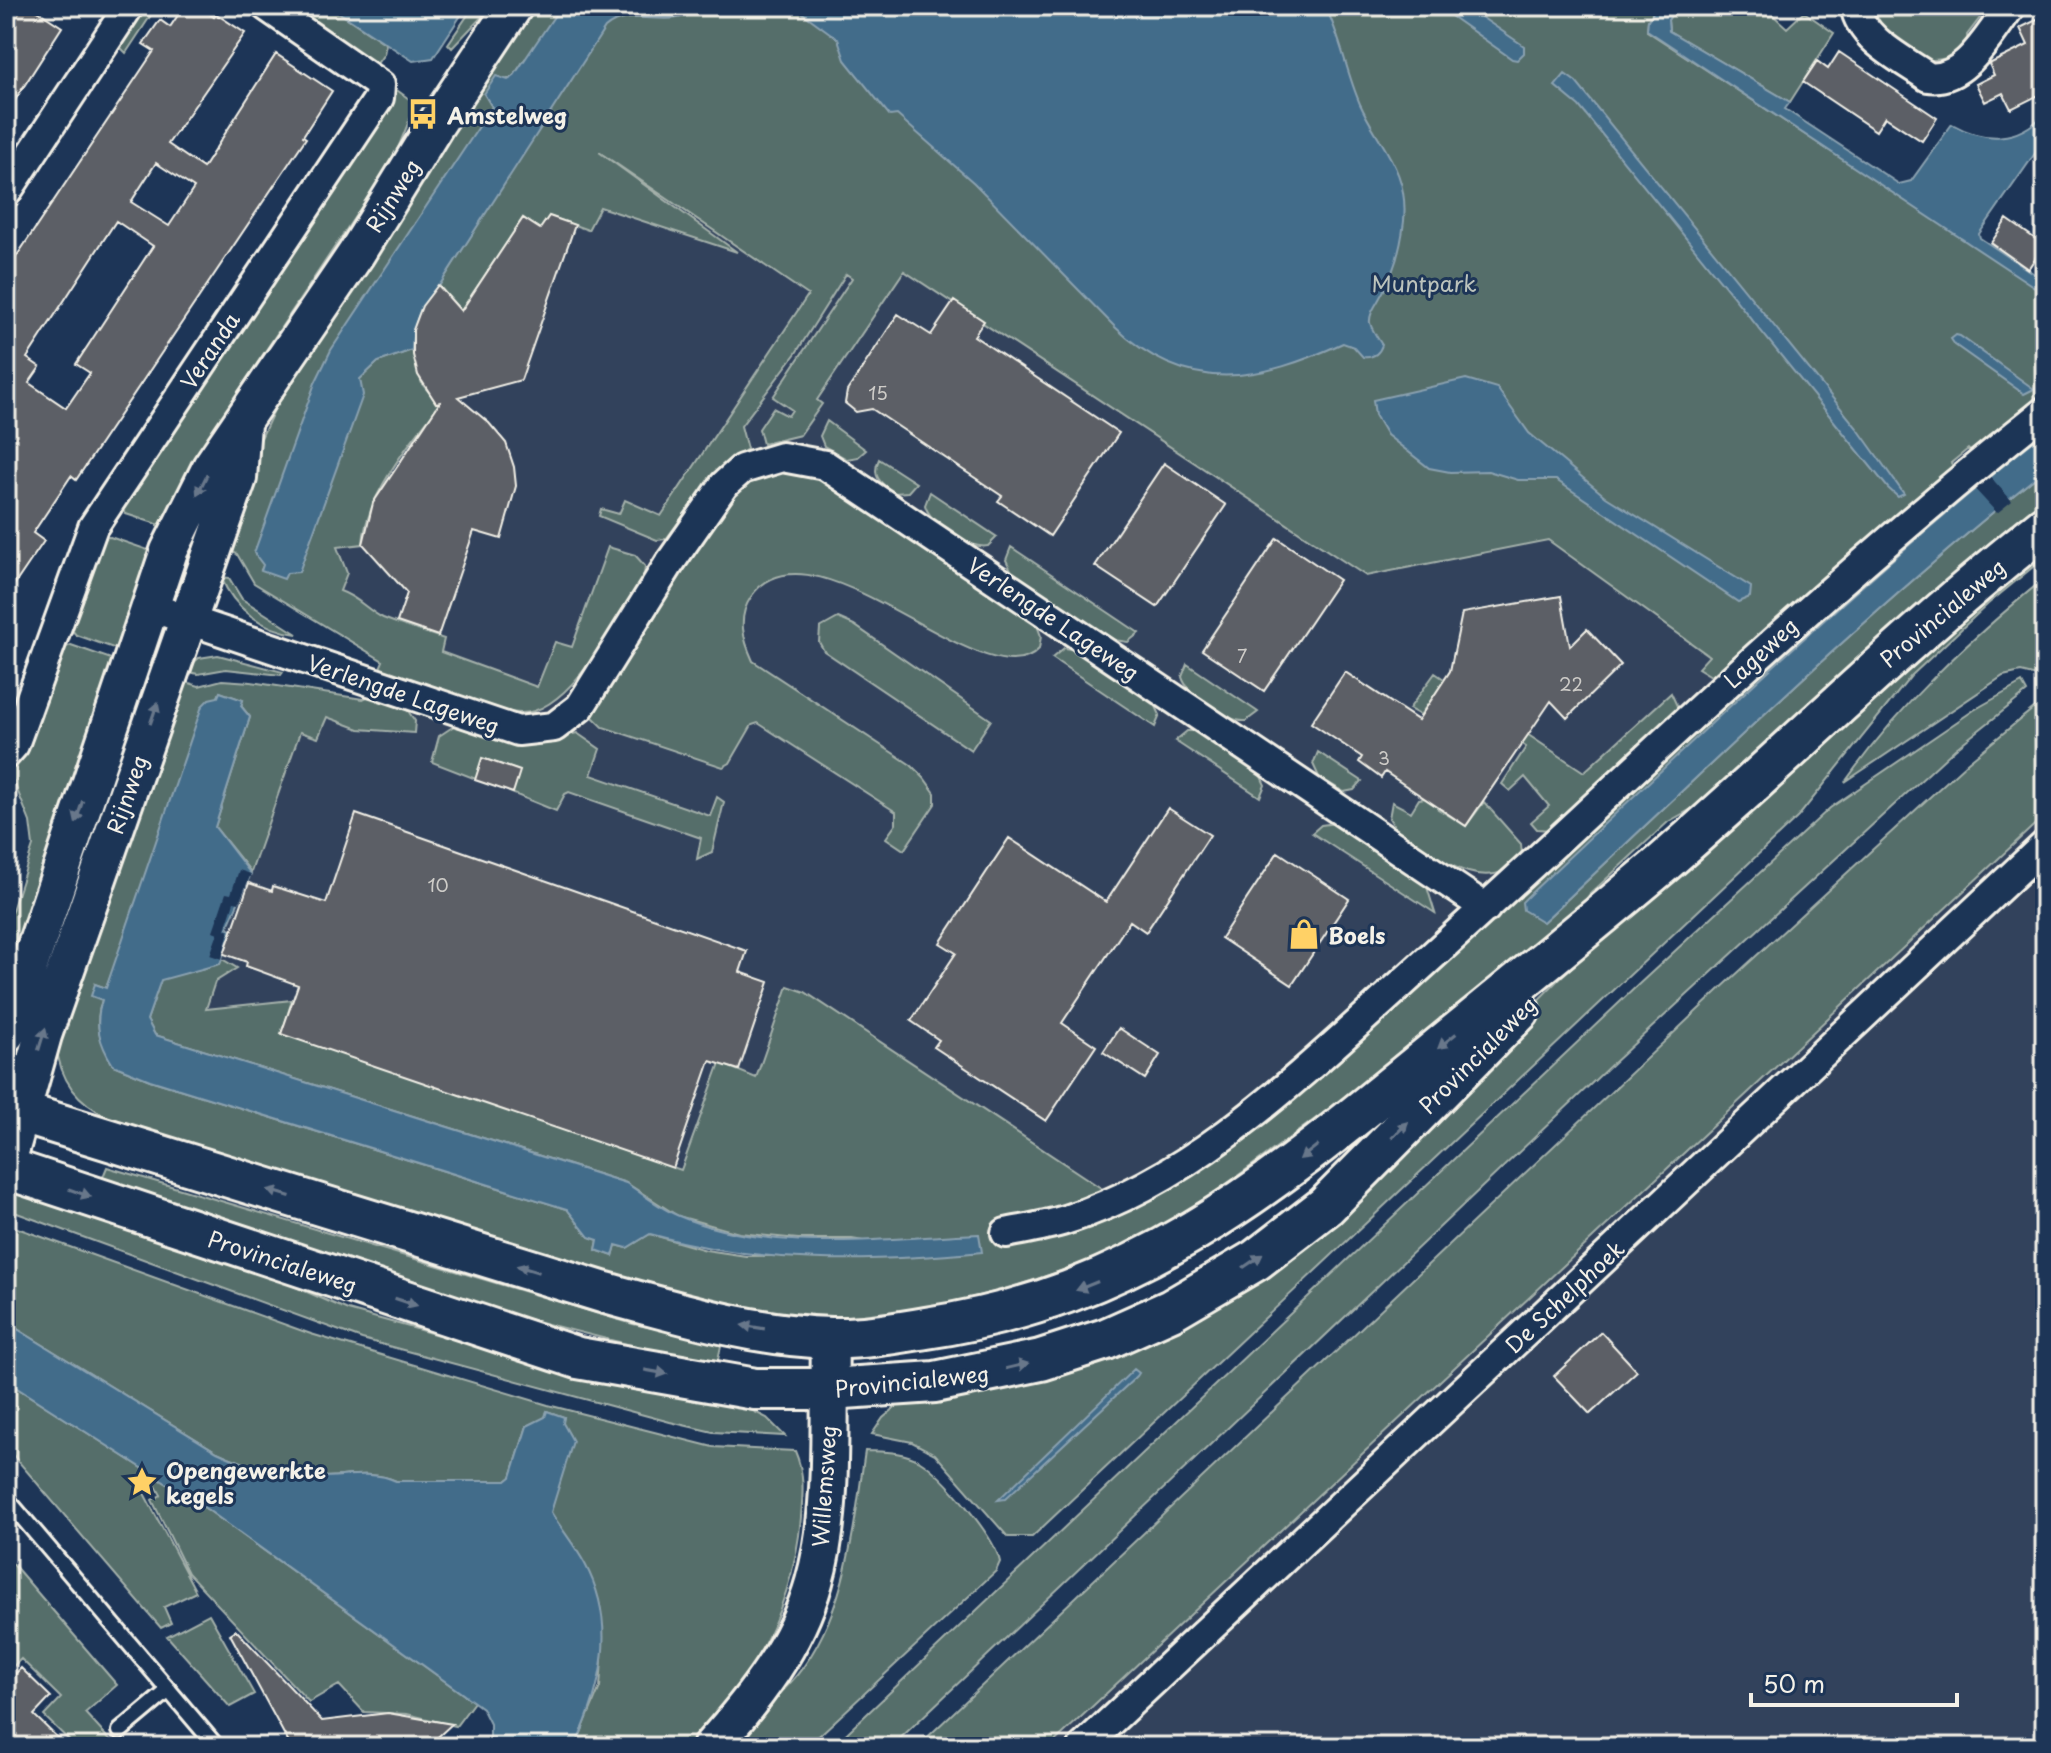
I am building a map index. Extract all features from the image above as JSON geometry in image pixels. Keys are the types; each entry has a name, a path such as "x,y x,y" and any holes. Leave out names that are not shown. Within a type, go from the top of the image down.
{"main road":[{"name":"Provincialeweg","path":"6,1167 578,1358 755,1389 829,1389 935,1382 1041,1360 1106,1339 1171,1310 1256,1260 1326,1206 1664,862 1911,636 2045,526"},
{"name":"Provincialeweg","path":"14,1111 602,1292 696,1317 830,1338 894,1333 1015,1312 1115,1275 1180,1241 1306,1155 1664,862"}],"street":[{"path":"6,193 129,6"},
{"name":"Veranda","path":"6,754 14,745 93,527 126,472 379,98 380,85 266,6"},
{"name":"Rijnweg","path":"6,1034 169,551 204,481 514,6"},
{"path":"1855,6 1866,33 1928,77 1939,79 1961,69 2011,6"},
{"name":"Lageweg","path":"1486,908 1804,610 1893,533 2045,411"},
{"name":"Rijnweg","path":"6,1167 14,1111 238,478 242,423"},
{"name":"Verlengde Lageweg","path":"150,607 518,731 554,727 580,707 669,564 724,485 742,469 762,460 800,458 825,465 1486,908"},
{"name":"De Schelphoek","path":"1083,1747 2045,845"},
{"path":"1006,1233 1065,1221 1120,1198 1178,1167 1223,1136 1295,1078 1486,908"},
{"name":"Willemsweg","path":"711,1747 749,1705 790,1642 814,1583 825,1528 830,1338"}],"lane":[{"path":"6,1498 216,1746"},
{"path":"120,1731 169,1690"}],"shaded area":[{"path":"329,6 467,6 433,58 413,61"},
{"path":"561,6 700,7 678,18 628,18 605,28 422,308 412,350 378,362 360,379 363,395 299,572 287,573 284,579 261,571 263,565 254,553 315,383 331,350 492,107 484,94 496,76 508,80 513,77"},
{"path":"793,6 1043,9 1325,6 1360,104 1391,159 1402,187 1404,221 1399,252 1370,317 1381,348 1375,355 1363,357 1354,347 1343,343 1283,366 1226,376 1198,373 1170,364 1142,349 1115,327 974,183 897,115 890,116 845,60 838,39"},
{"path":"1437,6 1465,6 1524,46 1524,53 1517,60 1512,59"},
{"path":"1657,6 1677,6 1668,20 1669,31 1790,102 1785,109 1899,184 1911,181 1952,124 1976,134 2000,136 2024,130 2045,113 2045,139 1979,234 1980,238 2045,281 2045,294 1647,30 1648,20"},
{"path":"1565,74 1576,82 1857,428 1904,494 1898,497 1888,488 1579,106 1555,86"},
{"path":"545,115 948,285 1218,478 1366,576 1548,540 1727,665 1341,1028 1219,1123 1155,1166 1104,1190 805,992 788,986 756,1078 721,1063 667,1210 626,1183 155,1035 222,959 232,930 227,928 236,904 240,905 215,827 292,696 369,719 393,658 299,572 337,547 363,544 366,520 374,501 440,405 422,384 413,355 413,330 428,298 439,286 462,310 523,218 549,216 588,230 600,207 734,250"},
{"path":"1956,335 2034,389 2024,394 1955,345 1951,339"},
{"path":"1466,379 1497,388 1529,433 1606,497 1751,587 1750,597 1738,602 1556,480 1518,480 1488,471 1450,472 1429,468 1387,435 1375,415 1373,400"},
{"path":"2045,432 2045,470 1852,634 1543,922 1523,910 1522,902 1530,894 1783,658 1912,543"},
{"path":"220,692 243,700 241,706 250,717 215,827 251,874 227,928 232,930 220,964 161,980 147,1020 155,1035 626,1183 672,1213 714,1228 751,1236 827,1241 979,1234 982,1252 898,1258 814,1259 732,1251 650,1234 627,1248 616,1245 613,1256 596,1250 598,1240 589,1237 567,1209 150,1080 113,1065 99,1034 98,1018 102,1000 91,996 95,984 106,988 202,706 209,699 218,697"},
{"path":"2045,815 2045,1747 1049,1747 1691,1146"},
{"path":"6,1322 217,1452 242,1463 280,1473 321,1477 369,1475 396,1481 506,1481 511,1477 527,1426 545,1417 547,1411 564,1417 563,1423 573,1441 551,1512 581,1557 595,1587 603,1633 599,1679 575,1747 490,1747 490,1724 482,1708 208,1510 6,1381"},
{"path":"1134,1369 1139,1373 1137,1376 1005,1499 998,1500"}],"green space":[{"path":"145,6 157,6 126,53 119,46"},
{"path":"288,6 329,6 386,44 384,54 376,65"},
{"path":"474,6 492,6 452,48 448,44"},
{"name":"Muntpark","path":"533,6 1657,6 1648,20 1647,31 2045,292 2045,396 1973,454 1968,449 1951,463 1955,469 1861,544 1721,674 1711,676 1698,668 1709,656 1548,540 1366,576 904,271 817,400 822,404 800,435 763,444 759,429 773,408 788,416 792,410 773,397 852,278 846,274 796,353 741,426 747,449 716,472 666,539 657,540 599,516 601,509 619,514 625,500 661,516 808,295 599,152 737,252 600,207 588,230 549,216 540,229 523,218 461,311 439,286 565,86 525,59 513,77 491,86 485,94 492,107 261,570 284,578 360,379 378,362 412,350 422,384 440,405 391,470 372,508 363,544 337,547 347,573 340,591 383,618 444,639 441,652 537,687 555,642 572,647 608,547 635,555 645,566 644,577 592,660 558,697 540,709 521,713 490,708 380,668 383,661 254,583 237,554 219,546 243,477 300,354"},
{"path":"1677,6 1763,6 1787,28 1804,12 1834,33 1790,102 1669,31 1668,20"},
{"path":"1872,6 1989,6 1967,35 1968,45 1954,55 1924,59 1909,55 1884,35 1876,22"},
{"path":"394,88 416,104 394,158 232,401 161,533 157,524 126,514 115,503"},
{"path":"827,421 866,450 858,457 847,459 824,446 820,436"},
{"path":"2045,423 2045,432 1865,582 1543,922 1852,634 2045,470 2045,508 1711,798 1668,822 1589,895 1565,930 1530,961 1206,1198 1143,1236 1057,1273 1005,1289 897,1313 794,1320 751,1315 641,1286 496,1237 241,1161 110,1118 79,1097 61,1069 56,1044 103,882 118,875 152,775 176,679 199,686 222,680 363,699 369,696 406,708 415,721 414,733 359,729 327,717 318,738 300,732 251,872 215,827 250,717 241,706 243,700 220,692 106,988 95,984 102,1000 98,1018 100,1033 113,1065 150,1080 567,1209 589,1237 598,1240 596,1250 613,1256 616,1245 627,1248 650,1234 706,1250 746,1256 944,1255 852,1239 798,1239 739,1233 678,1216 626,1183 155,1035 147,1020 161,979 220,964 222,959 237,968 215,982 206,1009 292,1000 282,1033 681,1170 720,1063 756,1078 788,986 805,992 1104,1190 1061,1209 1032,1242 1064,1235 1137,1205 1880,555"},
{"path":"879,459 916,483 908,492 894,493 878,479 876,470"},
{"path":"780,469 820,479 1036,623 1041,636 1039,649 1014,660 981,653 855,590 814,576 778,576 751,597 744,613 743,629 753,661 911,765 935,793 935,804 904,850 886,838 896,824 896,812 758,723 752,725 730,763 723,767 603,727 593,717 594,706 733,497 753,477"},
{"path":"930,492 997,537 988,546 980,546 951,534 928,512 925,505"},
{"path":"110,537 157,553 122,651 76,635 71,629 100,538"},
{"path":"2045,544 2045,557 1988,604 1911,676 1798,817 1032,1537 1008,1537 935,1454 912,1442 872,1434 883,1418 902,1402 998,1382 1338,1203 1560,978 1652,892"},
{"path":"1011,547 1139,633 1128,642 1114,640 1012,572 1006,560"},
{"path":"221,577 229,578 242,599 297,634 273,628 251,616 234,599"},
{"path":"2045,578 2045,678 2021,672 2003,676 1845,782 1913,699 1990,625"},
{"path":"838,618 854,625 991,720 971,750 824,651 819,642 820,628"},
{"path":"71,645 120,662 6,990 6,929 33,846 30,822 8,767 61,649"},
{"path":"1064,648 1077,650 1154,702 1160,715 1155,727 1052,658"},
{"path":"218,655 283,672 281,675 226,669 198,674 184,671 199,658"},
{"path":"1187,664 1258,712 1246,721 1229,718 1209,706 1185,684 1182,677"},
{"path":"1435,673 1584,772 1671,693 1678,708 1675,717 1551,830 1537,829 1531,822 1549,806 1525,777 1510,791 1502,784 1526,747 1439,689 1420,715 1409,709"},
{"path":"2022,683 2027,692 1955,749 1612,1064 891,1747 832,1747 1638,985 1830,808 1974,710"},
{"path":"2045,699 2045,815 1049,1747 917,1747 1718,991 1968,762"},
{"path":"454,726 513,742 548,740 577,733 600,749 591,775 710,816 717,797 724,802 712,852 697,859 701,838 569,792 556,811 509,792 517,770 485,759 476,779 432,762 439,736"},
{"path":"1187,731 1197,731 1259,772 1265,785 1260,797 1175,741"},
{"path":"1318,752 1362,781 1354,790 1344,792 1319,777 1313,764"},
{"path":"1447,795 1438,809 1466,826 1484,802 1521,844 1522,855 1508,869 1492,874 1476,874 1459,869 1426,850 1396,829 1389,818 1392,802 1411,812 1419,799"},
{"path":"1336,823 1416,876 1427,887 1435,913 1312,833 1321,825"},
{"path":"107,1167 633,1324 722,1342 717,1364 561,1327 329,1260 100,1184"},
{"path":"6,1185 245,1265 348,1310 600,1380 751,1410 767,1418 785,1436 713,1432 362,1339 6,1209"},
{"path":"6,1224 311,1334 548,1405 713,1447 795,1451 802,1484 797,1550 779,1612 751,1669 692,1747 575,1747 600,1687 602,1660 551,1512 570,1436 562,1423 564,1417 547,1411 545,1418 527,1426 511,1477 506,1481 396,1481 369,1475 321,1477 280,1473 242,1463 217,1452 6,1322"},
{"path":"6,1381 208,1510 474,1702 456,1726 407,1714 364,1712 339,1685 309,1702 188,1573 152,1500 161,1495 148,1472 136,1478 196,1592 164,1607 171,1623 161,1628 6,1447"},
{"path":"865,1451 906,1455 930,1468 967,1507 989,1538 1000,1562 996,1571 807,1747 729,1747 797,1675 827,1625 846,1568"},
{"path":"6,1556 117,1685 85,1713 116,1747 76,1747 44,1716 61,1698 21,1659 6,1673"},
{"path":"209,1614 254,1694 230,1707 167,1636"}],"pier":[{"path":"1987,473 2012,501 1997,513 1971,485"},
{"path":"239,870 251,874 239,903 234,902 225,929 229,931 222,959 210,955 218,933 213,931 226,893 231,894"}],"building":[{"path":"6,6 30,6 62,27 6,114"},
{"path":"184,6 198,6 245,33 168,144 203,168 276,54 332,91 303,136 306,138 76,480 71,476 33,533 44,541 6,597 6,272 154,51 143,44 160,20 170,27","holes":["156,163 194,188 169,226 131,202","116,221 153,246 76,364 90,373 66,408 29,383 40,367 27,358"]},
{"path":"2045,16 2045,92 2011,109 2003,93 1985,102 1976,84 1994,75 1989,64 2028,45 2020,28"},
{"path":"1839,52 1937,118 1922,141 1885,117 1876,131 1803,82 1817,61 1828,69"},
{"path":"549,216 575,225 521,380 458,397 489,423 506,443 516,486 501,539 474,531 438,636 397,622 407,593 363,544 373,503 440,402 436,403 418,375 413,355 413,330 422,306 438,285 461,311 523,218 540,229"},
{"path":"2007,219 2044,245 2028,269 1991,243"},
{"path":"954,301 984,321 974,336 1119,433 1050,536 998,501 1002,496 872,409 856,412 845,403 847,391 898,314 931,335"},
{"path":"1164,463 1226,505 1157,607 1095,566"},
{"path":"1277,538 1339,580 1264,691 1202,650"},
{"path":"1561,596 1570,646 1587,629 1621,665 1567,718 1551,701 1466,826 1385,772 1381,778 1359,762 1362,757 1311,723 1345,672 1418,720 1450,671 1462,613"},
{"path":"482,758 520,771 513,793 475,780"},
{"path":"1168,808 1210,835 1146,932 1130,921 1062,1023 1096,1046 1046,1121 934,1047 939,1040 911,1021 956,953 940,943 1009,838 1106,902"},
{"path":"356,814 747,951 740,972 769,982 739,1070 710,1061 673,1168 281,1034 298,985 246,966 247,962 224,954 249,883 272,891 273,886 326,903"},
{"path":"1278,852 1349,899 1292,985 1221,938"},
{"path":"1119,1028 1160,1055 1145,1079 1103,1052"},
{"path":"1601,1332 1637,1371 1590,1414 1554,1376"},
{"path":"236,1630 322,1721 388,1713 452,1724 427,1747 291,1747 230,1634"},
{"path":"21,1668 51,1697 34,1715 67,1747 6,1747 6,1683"}],"place":[{"name":"Amstelweg","path":"423,114"},
{"name":"Boels","path":"1304,934"},
{"name":"Opengewerkte kegels","path":"142,1482"}]}
